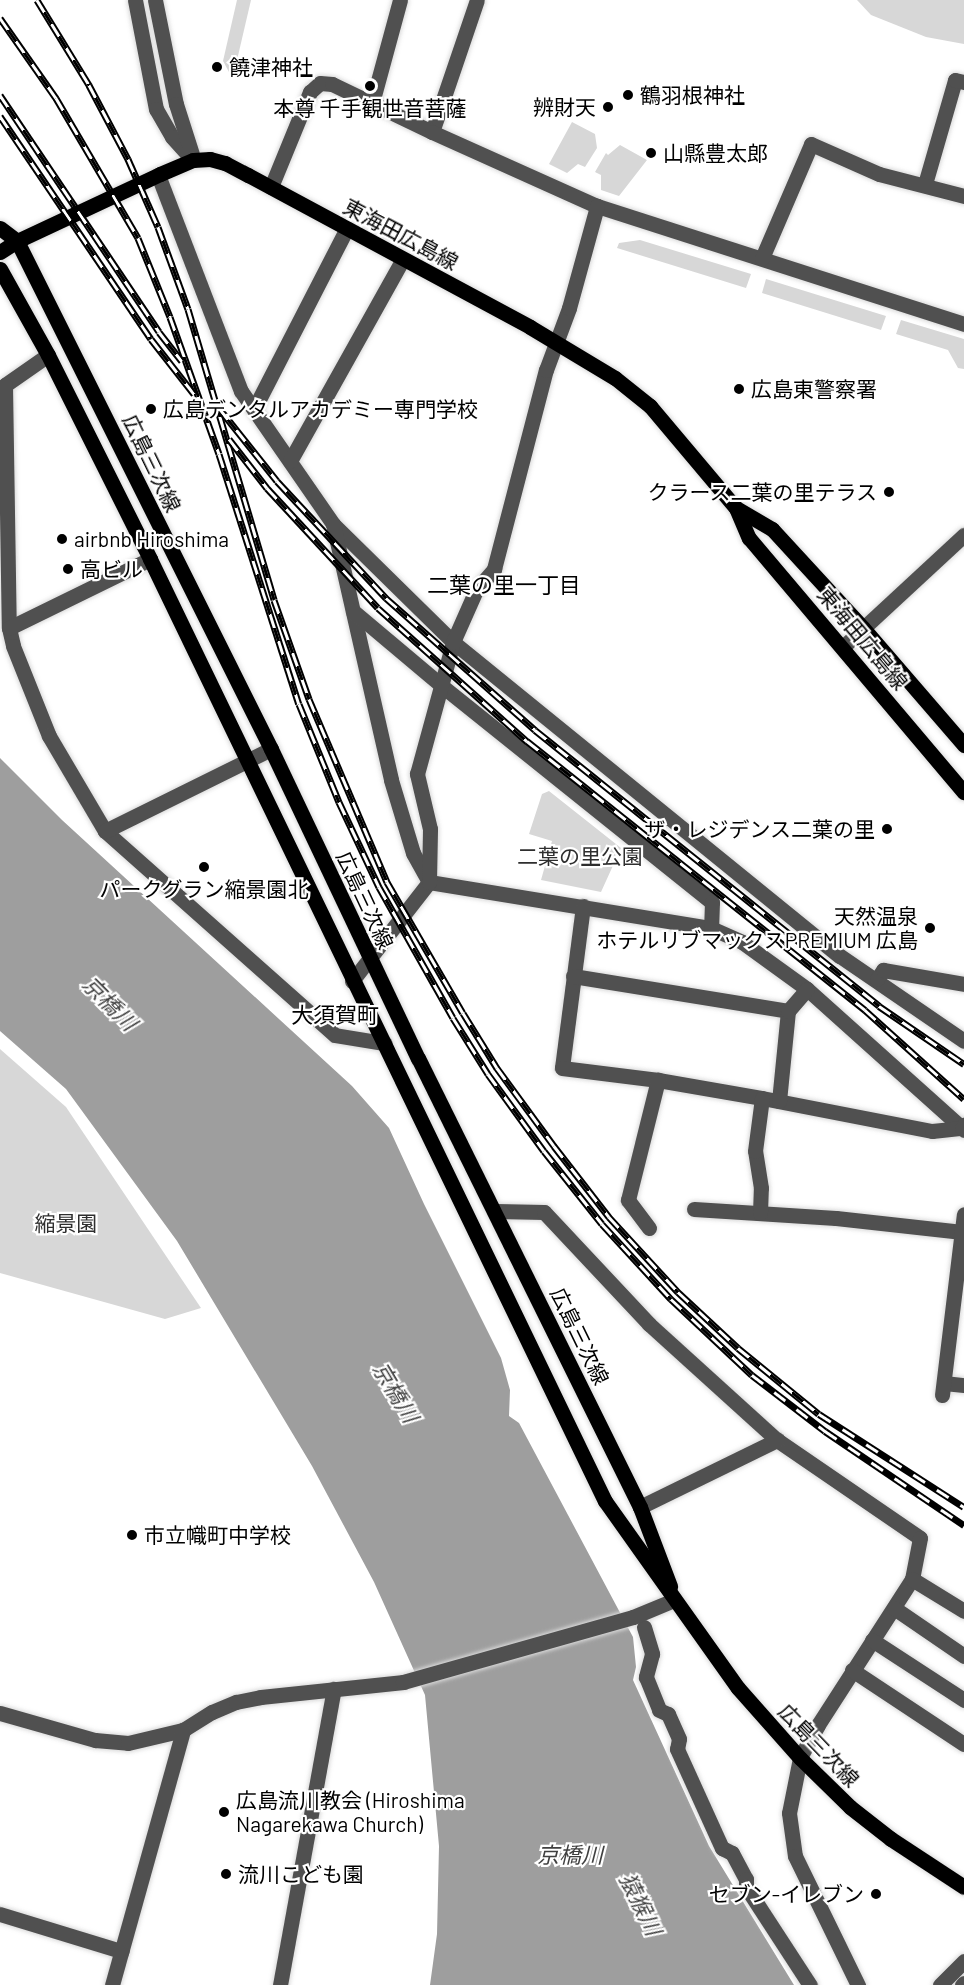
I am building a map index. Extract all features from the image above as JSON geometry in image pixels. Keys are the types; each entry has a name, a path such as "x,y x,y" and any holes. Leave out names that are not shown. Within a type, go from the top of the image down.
{"main road":[{"name":"東海田広島線","path":"0,252 17,241 158,175 194,160 210,159 225,163 271,187 556,343 615,378 650,406 736,508 749,537 964,792"},
{"name":"広島三次線","path":"0,228 17,241 271,749 370,958 640,1507 663,1564 674,1600"},
{"name":"広島三次線","path":"0,269 48,355 150,559 605,1501 738,1688 800,1758 850,1807 891,1839 964,1887"},
{"name":"東海田広島線","path":"736,508 772,529 863,628 964,745"}],"street":[{"path":"135,0 156,109 172,136 194,160"},
{"path":"155,0 176,104 194,160"},
{"path":"372,103 400,0"},
{"path":"432,132 477,0"},
{"path":"925,184 955,80 964,82"},
{"path":"271,187 310,92 320,83 332,84 597,206 964,324"},
{"path":"762,258 811,144 879,174 925,184 964,196"},
{"path":"158,175 241,391 333,524 453,642 840,956 877,979 964,1041"},
{"path":"352,981 429,882 430,829 417,774 453,642 476,590 494,569 546,370 569,308 597,206"},
{"path":"254,409 347,228"},
{"path":"290,461 403,259"},
{"path":"48,355 5,385 9,628 13,646 49,736 105,831 335,1035 384,1043"},
{"path":"333,524 391,780 413,853 429,882"},
{"path":"843,647 957,545 964,535"},
{"path":"9,628 150,559"},
{"path":"353,611 442,686 712,902 711,928"},
{"path":"105,831 271,749"},
{"path":"429,882 711,928 742,942 807,989 963,1128"},
{"path":"583,906 561,1068 658,1080 932,1131 963,1128"},
{"path":"877,979 883,970 964,984"},
{"path":"573,976 788,1011"},
{"path":"779,1101 788,1011 807,989"},
{"path":"649,1228 628,1200 658,1080"},
{"path":"760,1213 761,1188 755,1152 762,1098"},
{"path":"694,1209 962,1232"},
{"path":"496,1211 544,1212 649,1324 777,1440 920,1538 912,1579 852,1670 800,1758 789,1813 795,1856 858,1985"},
{"path":"964,1214 943,1389 964,1385"},
{"path":"640,1507 777,1440"},
{"path":"912,1579 964,1611"},
{"path":"0,1713 95,1740 128,1743 183,1730 212,1712 236,1702 261,1697 403,1682 639,1622 674,1600"},
{"path":"894,1608 964,1656"},
{"path":"639,1622 652,1654 646,1677 659,1710 668,1714 679,1739 677,1749 722,1848 732,1853 746,1879 746,1887 810,1985"},
{"path":"872,1640 964,1700"},
{"path":"852,1670 964,1744"},
{"path":"280,1985 334,1689"},
{"path":"112,1985 183,1730"},
{"path":"0,1914 121,1951"},
{"path":"940,1985 964,1961"}],"green space":[{"path":"237,0 251,0 234,73 229,72 223,61"},
{"path":"857,0 964,0 964,44 926,37 871,15"},
{"path":"572,122 595,134 597,148 585,167 578,164 567,173 549,164"},
{"path":"620,145 647,160 619,196 601,190 601,175 595,172 606,153 608,155"},
{"path":"640,240 751,274 746,288 617,248 619,243"},
{"path":"766,279 886,316 881,330 762,293"},
{"path":"901,320 964,339 964,369 958,368 948,350 896,334"},
{"name":"二葉の里公園","path":"549,791 621,848 601,892 541,880 552,841 529,834 542,794"},
{"name":"縮景園","path":"0,1049 66,1107 201,1308 165,1319 0,1273"}],"water":[{"name":"京橋川","path":"0,758 62,820 352,1086 389,1128 424,1204 501,1358 510,1390 509,1416 519,1423 633,1637 636,1667 633,1680 709,1846 794,1985 430,1985 437,1934 439,1846 425,1695 374,1582 312,1466 177,1241 66,1089 0,1031"}],"railway":[{"path":"37,0 89,85 128,159 158,227 188,309 274,600 309,699 387,882 463,1013 497,1068 554,1146 609,1217 678,1292 738,1348 819,1414 964,1507"},
{"path":"0,18 56,98 138,238 170,317 219,454 299,704 339,802 379,887 453,1018 488,1074 544,1151 602,1224 671,1299 752,1375 825,1431 964,1525"},
{"path":"0,95 159,332 182,361"},
{"path":"0,116 151,339 194,394"},
{"path":"219,408 277,481 386,598 535,730 879,1006 964,1064"},
{"path":"229,439 267,488 378,608 527,741 865,1010 964,1099"}],"place":[{"name":"饒津神社","path":"217,67"},
{"name":"本尊 千手観世音菩薩","path":"370,86"},
{"name":"鶴羽根神社","path":"628,95"},
{"name":"辨財天","path":"608,107"},
{"name":"山縣豊太郎","path":"651,153"},
{"name":"広島東警察署","path":"739,389"},
{"name":"広島デンタルアカデミー専門学校","path":"151,409"},
{"name":"クラース二葉の里テラス","path":"889,492"},
{"name":"airbnb Hiroshima","path":"62,539"},
{"name":"高ビル","path":"68,569"},
{"name":"ザ・レジデンス二葉の里","path":"887,829"},
{"name":"パークグラン縮景園北","path":"204,867"},
{"name":"天然温泉 ホテルリブマックスPREMIUM 広島","path":"930,928"},
{"name":"市立幟町中学校","path":"132,1535"},
{"name":"広島流川教会 (Hiroshima Nagarekawa Church)","path":"224,1812"},
{"name":"流川こども園","path":"226,1874"},
{"name":"セブン-イレブン","path":"876,1894"}],"district":[{"name":"二葉の里一丁目","path":"504,585"},
{"name":"大須賀町","path":"335,1015"}],"water label":[{"name":"猿猴川","path":"641,1904"}]}
